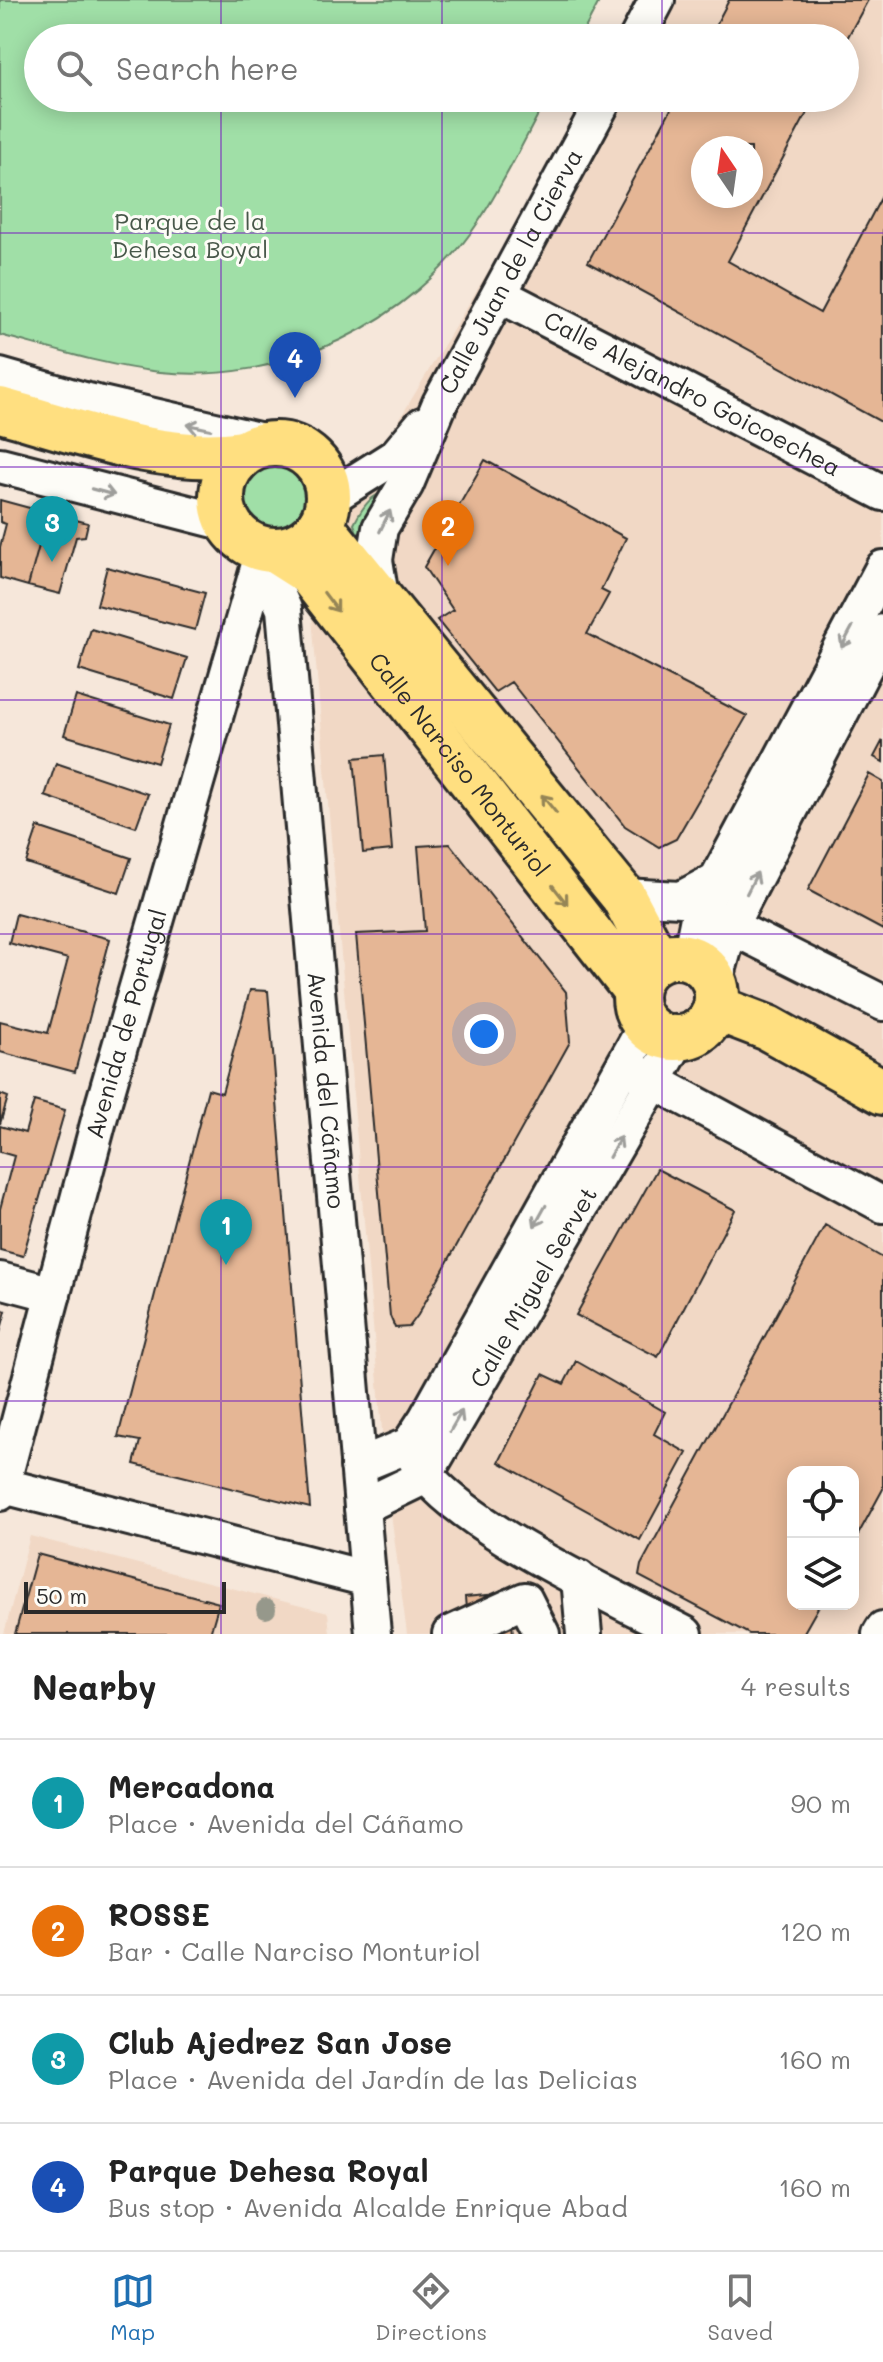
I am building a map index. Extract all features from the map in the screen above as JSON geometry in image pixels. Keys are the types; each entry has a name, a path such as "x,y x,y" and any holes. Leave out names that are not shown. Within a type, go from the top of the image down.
{"main road":[{"path":"0,410 175,455 209,459 259,448 292,447 313,461 326,483 324,512 309,539 293,548 266,553 236,535 224,512 224,479 259,448"},
{"path":"0,429 177,481 224,512"},
{"name":"Calle Narciso Monturiol","path":"324,512 381,597 623,896 677,994"},
{"name":"Calle Narciso Monturiol","path":"266,553 308,572 677,994"},
{"path":"677,994 768,1028 883,1092"}],"street":[{"path":"644,24 657,0"},
{"name":"Calle Juan de la Cierva","path":"440,403 598,112"},
{"name":"Calle Alejandro Goicoechea","path":"500,295 883,493"},
{"path":"0,376 259,448"},
{"path":"324,512 396,456 440,403"},
{"path":"381,597 375,560 380,528 406,484 440,403"},
{"path":"0,465 224,512"},
{"name":"Avenida de Portugal","path":"1,1488 103,1105 266,553"},
{"name":"Avenida del Cáñamo","path":"266,553 284,609 373,1634"},
{"path":"358,1466 409,1445 638,1073 677,994 699,913 883,568"},
{"path":"677,994 731,924 883,632"},
{"path":"623,896 681,899 720,878"},
{"path":"699,913 731,924 883,1003"},
{"path":"638,1073 883,1205"},
{"name":"Calle Miguel Servet","path":"424,1477 638,1073"},
{"path":"0,1280 53,1294"},
{"path":"409,1445 424,1477 463,1512 685,1634"},
{"path":"362,1507 424,1477"},
{"path":"1,1488 368,1579"},
{"path":"498,1634 518,1625 539,1555"},
{"path":"579,1578 584,1634"},
{"path":"450,1634 525,1600"},
{"path":"525,1600 542,1634"}],"shaded area":[{"path":"651,0 883,0 883,1634 407,1634 386,1476 308,572 584,112 859,112 859,24 636,24"},
{"path":"30,1536 328,1613 330,1634 4,1634"}],"green space":[{"name":"Parque de la Dehesa Boyal","path":"0,0 600,0 587,24 24,24 24,112 540,112 479,221 451,258 418,290 381,317 340,340 297,357 252,368 206,373 160,372 120,366 0,335"},
{"path":"272,458 293,464 303,474 309,495 303,516 293,526 272,532 251,526 241,516 235,495 241,474 251,464"},
{"path":"392,489 364,551 354,524 368,502"}],"building":[{"path":"729,0 868,0 855,24 716,24"},
{"path":"669,112 808,112 763,195 763,136 691,136 691,208 756,208 728,261 820,313 883,194 883,423 588,262"},
{"path":"485,460 626,538 601,590 609,594 587,634 747,716 676,839 659,847 625,826 511,682 495,692 437,620 453,610 424,567"},
{"path":"0,500 48,513 28,586 0,578 0,547 6,524 0,522"},
{"path":"48,513 88,523 85,536 76,537 60,594 28,586"},
{"path":"107,567 205,593 195,630 97,605"},
{"path":"91,629 187,658 174,699 79,670"},
{"path":"76,696 169,725 157,763 64,735"},
{"path":"883,740 883,762 874,757"},
{"path":"384,755 392,850 363,853 354,758"},
{"path":"56,763 148,794 136,827 45,796"},
{"path":"869,774 883,782 883,930 808,890"},
{"path":"38,827 131,858 119,893 26,863"},
{"path":"450,844 566,992 570,1042 418,1315 409,1327 395,1328 390,1316 356,934 425,931 418,846"},
{"path":"16,914 110,939 75,1072 0,1052 0,1021 48,1033 68,959 9,943"},
{"path":"250,990 268,991 310,1508 134,1464 140,1441 118,1437 208,1089 222,1093"},
{"path":"0,1094 8,1097 0,1124"},
{"path":"34,1101 65,1110 23,1256 0,1250 0,1209 14,1156 0,1152 0,1126 25,1133"},
{"path":"657,1169 735,1210 658,1357 576,1315"},
{"path":"825,1225 883,1258 883,1489 859,1533 859,1466 787,1466 787,1610 817,1610 803,1634 749,1634 639,1576 641,1565"},
{"path":"0,1309 6,1311 0,1333"},
{"path":"576,1361 665,1412 654,1434 687,1453 640,1540 499,1462 543,1374 564,1384"},
{"path":"37,1554 219,1603 210,1634 15,1634"},
{"path":"509,1593 513,1634 468,1634 465,1597"}],"place":[{"name":"Parque Dehesa Royal","path":"295,398"},
{"name":"Club Ajedrez San Jose","path":"52,562"},
{"name":"ROSSE","path":"448,566"},
{"name":"Mercadona","path":"226,1265"}]}
